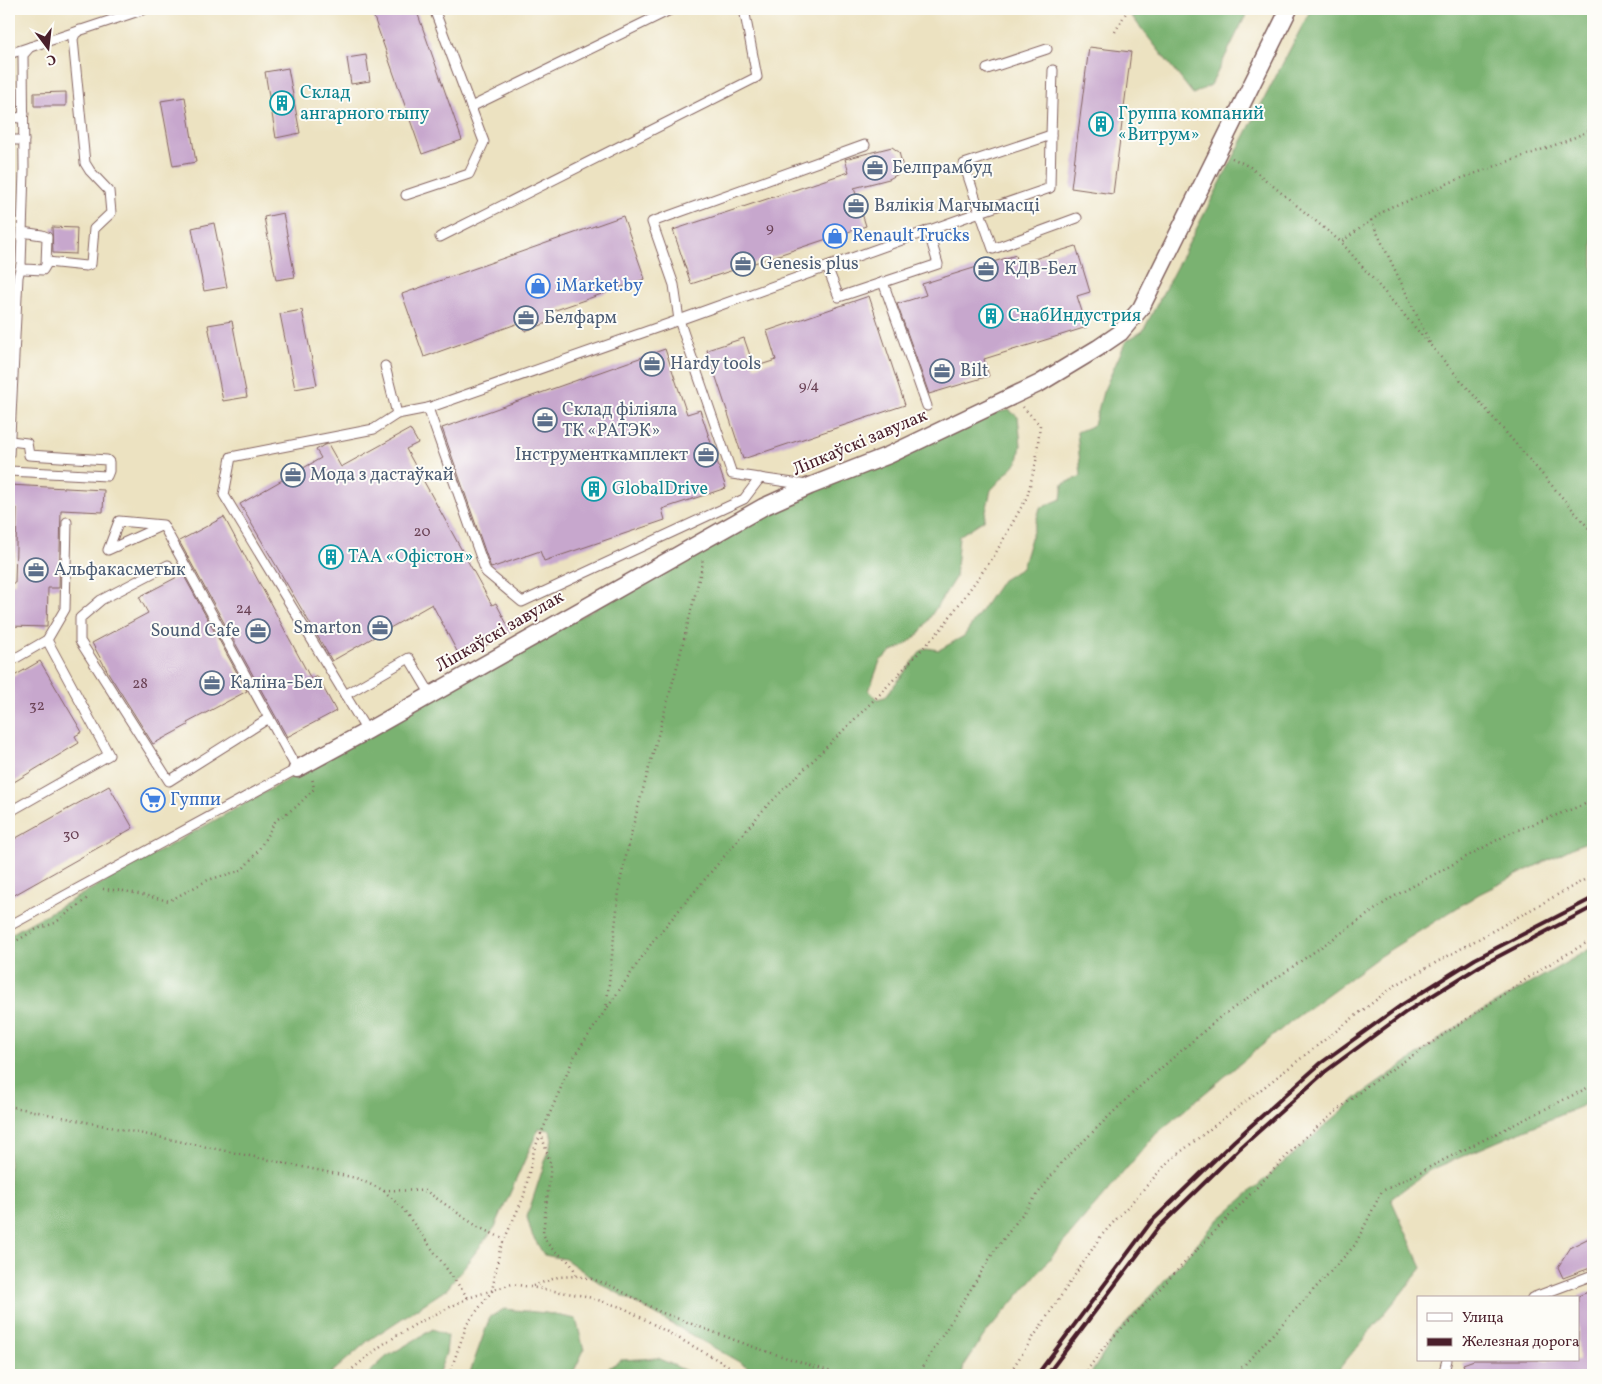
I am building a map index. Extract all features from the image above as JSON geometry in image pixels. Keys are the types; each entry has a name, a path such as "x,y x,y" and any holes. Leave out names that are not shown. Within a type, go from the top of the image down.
{"street":[{"name":"Ліпкаўскі завулак","path":"297,769 699,542 763,508 810,486 889,455 1012,396 1057,373 1120,333 1141,308 1289,9"}],"lane":[{"path":"9,54 140,9"},
{"path":"406,194 469,174 484,142 434,9"},
{"path":"471,107 672,9"},
{"path":"440,237 757,77 744,9"},
{"path":"46,262 86,266 91,264 94,228 111,213 109,191 85,163 73,45 75,34 80,30"},
{"path":"9,455 18,277 21,265 24,55 30,47"},
{"path":"987,69 1047,49"},
{"path":"367,731 224,495 231,456 374,429 397,414 428,408 1050,188 1053,70"},
{"path":"9,117 20,118 24,114"},
{"path":"1051,134 964,164 993,249 1077,218"},
{"path":"9,140 24,140"},
{"path":"810,486 732,474 679,320 674,285 652,222 865,145"},
{"path":"827,267 839,297 938,264 928,230"},
{"path":"21,265 21,268 24,269 41,270 46,268 47,240 46,236 22,232"},
{"path":"883,282 926,406"},
{"path":"385,366 397,414"},
{"path":"428,408 486,572 522,602 744,499 760,478"},
{"path":"9,471 107,476 110,468 107,460 29,455 27,443 10,441"},
{"path":"119,521 163,525 155,529 108,550 119,521"},
{"path":"9,662 47,640 66,609 67,522"},
{"path":"9,926 297,769 163,525"},
{"path":"168,565 101,600 80,618 80,640 169,782 269,718"},
{"path":"9,812 108,755 47,640"},
{"path":"345,695 409,658 431,695"},
{"path":"1537,1296 1593,1275"},
{"path":"1443,1375 1446,1362"}],"path":[{"path":"1115,32 1130,9"},
{"path":"1342,242 1390,207 1451,182 1593,130"},
{"path":"1219,152 1250,167 1342,242 1593,534"},
{"path":"1371,220 1433,350"},
{"path":"449,1375 467,1324 492,1291 500,1249 524,1196 534,1150 575,1055 653,941 764,809 880,694 934,636 994,556 1027,497 1037,453 1040,425 1012,396"},
{"path":"606,1011 620,882 634,822 701,572 703,563 699,542"},
{"path":"96,893 103,889 125,891 169,901 208,880 242,870 258,851 276,820 296,807 314,788 312,777"},
{"path":"918,1375 993,1253 1060,1163 1136,1089 1219,1018 1393,897 1510,833 1593,801"},
{"path":"1008,1375 1100,1236 1169,1161 1394,986 1593,874"},
{"path":"9,945 37,929 55,923 90,896"},
{"path":"1084,1375 1103,1348 1304,1138 1367,1086 1543,968 1593,939"},
{"path":"1235,1375 1355,1245 1382,1190 1593,1085"},
{"path":"9,1106 356,1178 383,1190 403,1209 468,1298"},
{"path":"541,1133 551,1166 543,1233 546,1242 552,1250 570,1263 577,1276"},
{"path":"383,1190 426,1191 478,1227 504,1239"},
{"path":"531,1287 558,1277 577,1276 592,1279 610,1285 660,1312 764,1351 840,1375"},
{"path":"345,1375 382,1345 416,1324 468,1298 512,1284 585,1296 624,1308 745,1375"}],"green space":[{"path":"1126,9 1249,9 1211,85 1193,94"},
{"path":"1311,9 1593,9 1593,840 1576,846 1479,894 1380,956 1291,1021 1156,1134 983,1337 964,1366 962,1375 762,1375 600,1283 565,1259 544,1255 532,1235 527,1217 552,1140 550,1130 539,1128 495,1227 447,1289 369,1340 329,1375 9,1375 9,935 793,498 999,412 1009,410 1018,417 1021,445 1018,461 991,490 984,520 959,536 955,578 920,633 880,661 869,691 877,699 885,697 922,650 927,648 939,650 964,636 1002,580 1022,568 1040,508 1061,499 1063,484 1081,476 1077,432 1094,425 1103,392 1126,341 1143,331"},
{"path":"1593,947 1593,1101 1428,1171 1391,1199 1422,1268 1334,1375 1090,1375 1115,1336 1216,1222 1359,1096 1467,1020"},
{"path":"504,1309 546,1313 576,1319 584,1350 572,1375 469,1375 490,1317"},
{"path":"433,1329 448,1336 446,1353 438,1375 367,1375 386,1357"},
{"path":"658,1358 695,1375 597,1375 621,1360"}],"building":[{"path":"371,9 416,9 462,140 422,154"},
{"name":"Группа компаний «Витрум»","path":"1089,47 1131,52 1113,194 1071,188"},
{"path":"366,55 370,81 351,84 347,58"},
{"name":"Склад ангарного тыпу","path":"288,68 300,133 276,138 265,72"},
{"path":"66,92 66,106 34,106 34,93"},
{"path":"185,97 196,162 173,166 161,101"},
{"path":"892,147 899,152 902,164 900,173 889,179 854,188 866,226 691,284 673,230 849,172 845,159"},
{"path":"283,213 295,277 276,280 264,217"},
{"path":"623,216 645,279 547,313 550,322 525,331 522,322 424,357 402,294"},
{"path":"214,223 227,287 204,291 192,228"},
{"path":"52,227 77,228 76,254 53,253"},
{"name":"СнабИндустрия","path":"1076,246 1090,292 1077,296 1087,327 984,359 989,376 929,394 897,304 926,295 922,284 1016,255 1018,264"},
{"path":"869,296 905,405 743,459 707,350 744,338 754,367 776,360 767,331"},
{"path":"302,310 317,385 295,389 280,314"},
{"path":"232,321 247,397 223,401 208,325"},
{"path":"665,349 687,414 700,410 726,488 662,509 665,520 544,561 540,551 491,568 442,428"},
{"path":"410,429 418,443 406,449 492,605 496,603 511,632 461,659 432,604 332,661 240,504 321,458 316,450 324,445 328,444 341,467"},
{"path":"9,485 104,490 103,512 61,510 59,588 48,588 47,627 9,626 9,583 15,583 17,508 9,507"},
{"path":"224,517 311,679 317,676 336,711 287,737 179,541"},
{"path":"183,574 247,691 187,723 188,725 153,744 92,643 148,613 139,597"},
{"path":"40,661 82,732 75,736 79,743 9,785 9,679"},
{"path":"109,786 133,828 9,898 9,842"},
{"path":"1593,1236 1593,1267 1563,1278 1558,1267 1571,1247"},
{"path":"1593,1290 1593,1375 1467,1375 1463,1364 1468,1362 1580,1362 1580,1296 1578,1296"}],"railway":[{"path":"1037,1375 1151,1222 1234,1141 1321,1063 1400,1006 1475,959 1593,898"},
{"path":"1047,1375 1157,1229 1238,1150 1326,1071 1406,1012 1480,966 1593,907"}],"place":[{"name":"Склад ангарного тыпу","path":"282,103"},
{"name":"Группа компаний «Витрум»","path":"1101,124"},
{"name":"Белпрамбуд","path":"875,168"},
{"name":"Вялікія Магчымасці","path":"856,206"},
{"name":"Renault Trucks","path":"835,236"},
{"name":"Genesis plus","path":"743,264"},
{"name":"КДВ-Бел","path":"986,269"},
{"name":"iMarket.by","path":"538,286"},
{"name":"СнабИндустрия","path":"991,316"},
{"name":"Белфарм","path":"526,318"},
{"name":"Hardy tools","path":"652,364"},
{"name":"Bilt","path":"942,371"},
{"name":"Склад філіяла ТК «РАТЭК»","path":"545,420"},
{"name":"Інструменткамплект","path":"706,455"},
{"name":"Мода з дастаўкай","path":"293,475"},
{"name":"GlobalDrive","path":"594,489"},
{"name":"ТАА «Офістон»","path":"331,557"},
{"name":"Альфакасметык","path":"36,570"},
{"name":"Smarton","path":"380,628"},
{"name":"Sound Cafe","path":"258,631"},
{"name":"Каліна-Бел","path":"212,683"},
{"name":"Гуппи","path":"153,800"}]}
